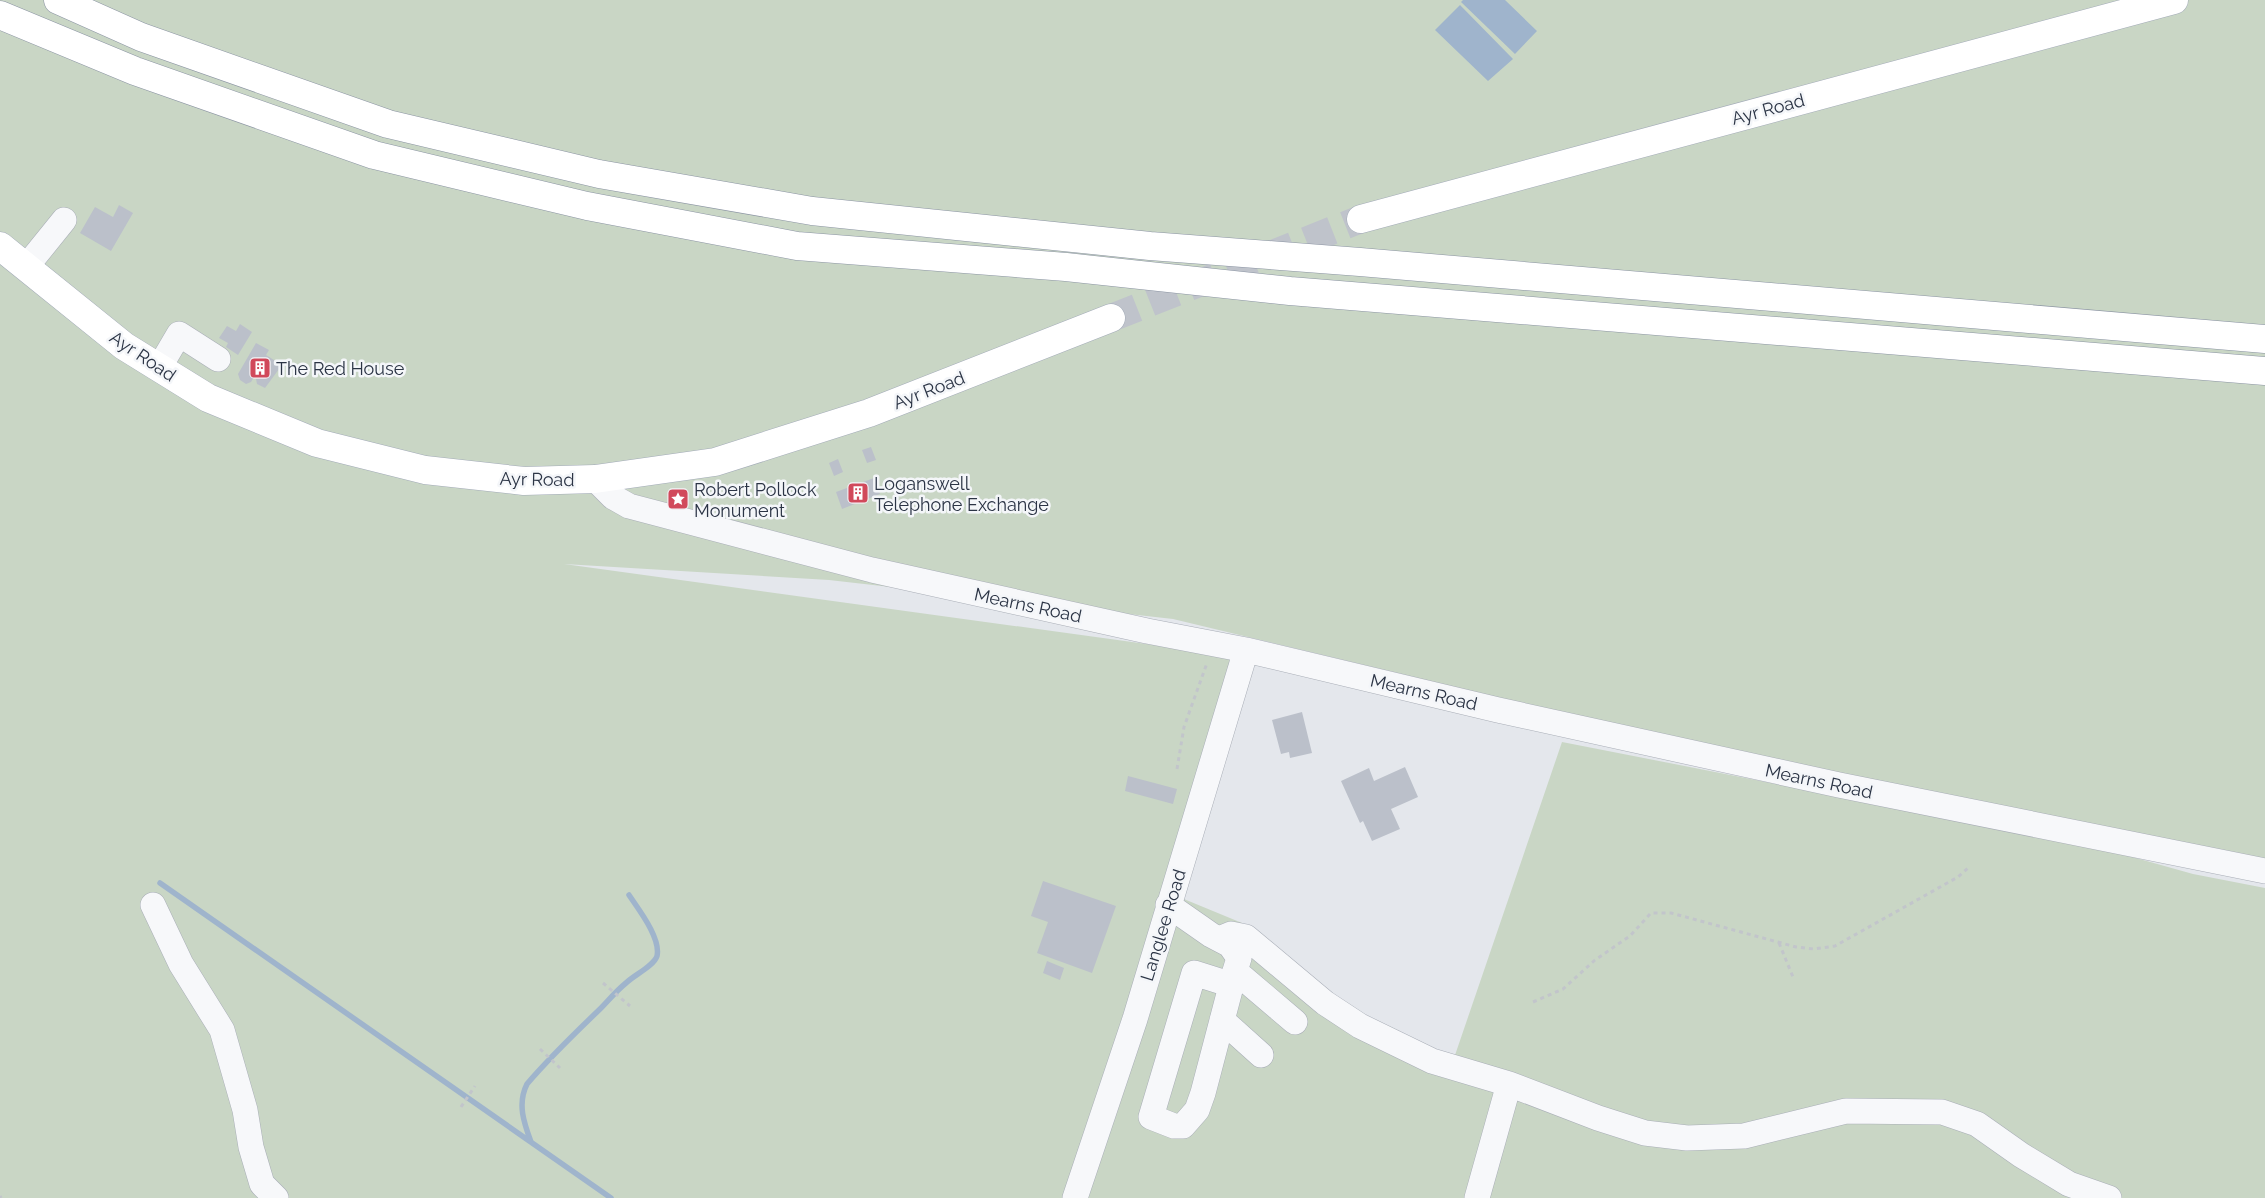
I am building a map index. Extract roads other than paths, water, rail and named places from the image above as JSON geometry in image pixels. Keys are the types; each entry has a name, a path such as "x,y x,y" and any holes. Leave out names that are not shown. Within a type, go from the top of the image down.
{"main road":[{"path":"58,0 141,37 388,124 600,174 812,211 1150,246 1380,263 2265,339"},
{"name":"Ayr Road","path":"1361,219 2162,2"},
{"path":"0,15 135,71 374,155 587,206 797,246 1066,266 1300,292 2265,372"},
{"name":"Ayr Road","path":"0,246 124,346 208,398 317,443 425,470 524,481 595,479 715,462 869,413 1111,318"}],"street":[{"path":"26,267 64,220"},
{"path":"159,368 179,334 218,358"},
{"name":"Mearns Road","path":"595,479 613,497 629,506 872,570 1246,650 1498,710 1839,786 2265,872"},
{"name":"Langlee Road","path":"1075,1198 1134,1019 1246,650"},
{"path":"153,905 181,964 222,1030 232,1059 250,1130 251,1147 262,1184 276,1198"},
{"path":"1168,906 1230,945 1239,958 1234,978 1222,1020 1217,1078 1197,1110 1183,1126 1174,1126 1151,1117 1194,973 1234,978 1296,1022"},
{"path":"1219,939 1232,934 1246,937 1326,1002 1360,1026 1432,1061 1509,1084 1598,1118 1645,1133 1687,1138 1744,1136 1846,1111 1942,1112 1977,1124 2021,1155 2069,1184 2109,1198"},
{"path":"1222,1020 1261,1055"},
{"path":"1477,1198 1509,1084"}],"water":[{"path":"1463,0 1505,0 1537,31 1515,54 1461,2"},
{"path":"1460,5 1513,59 1488,81 1435,30"}],"waterway":[{"path":"160,883 611,1198"},
{"path":"531,1142 524,1121 522,1106 522,1099 527,1084 619,989 652,963 657,956 656,941 653,933 629,895"}],"tunnel":[{"path":"1111,318 1361,219"}],"place":[{"name":"The Red House","path":"260,368"},
{"name":"Loganswell Telephone Exchange","path":"858,493"},
{"name":"Robert Pollock Monument","path":"678,499"}]}
